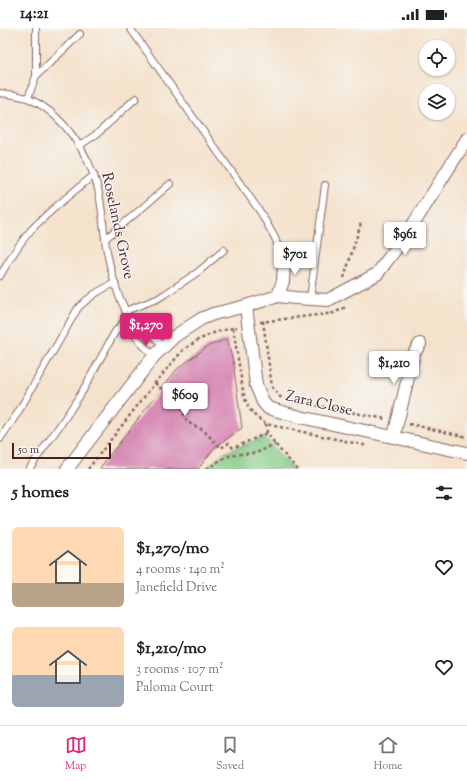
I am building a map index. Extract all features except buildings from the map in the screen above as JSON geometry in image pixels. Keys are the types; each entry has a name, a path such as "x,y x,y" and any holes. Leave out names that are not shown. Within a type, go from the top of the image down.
{"street":[{"path":"67,469 154,356 175,336 201,319 213,314 278,296 328,300 378,274 409,231 467,139"},
{"path":"278,296 283,281 284,263"},
{"name":"Zara Close","path":"246,306 256,385 263,402 268,408 300,417 394,436 467,453"},
{"path":"394,436 414,353 420,344"}],"lane":[{"path":"28,98 36,76 36,28"},
{"path":"130,28 261,213 275,238 284,263"},
{"path":"36,76 80,34"},
{"name":"Roselands Grove","path":"0,93 14,94 28,98 48,110 67,128 80,146 88,161 98,188 105,239 119,297 131,328 136,336 154,356"},
{"path":"80,146 98,134 136,98"},
{"path":"0,276 13,255 31,231 60,203 94,176"},
{"path":"105,239 170,184"},
{"path":"310,299 325,185"},
{"path":"29,469 71,409 115,332 122,324 126,313 165,294 198,272 224,250"},
{"path":"0,439 17,414 78,308 88,298 101,289 115,283"},
{"path":"126,313 140,322 163,346"}],"path":[{"path":"88,469 155,383 183,350 198,340 216,332 263,322 334,313 344,308 339,295 361,223"},
{"path":"263,322 272,387 282,399 397,421 467,437"},
{"path":"155,383 181,406 187,422 203,430 221,448 229,443 233,448 267,433"},
{"path":"266,424 267,433 274,444 297,469"},
{"path":"207,469 229,456 256,453 274,444"}],"green space":[{"path":"264,437 293,469 205,469 224,453"}]}
